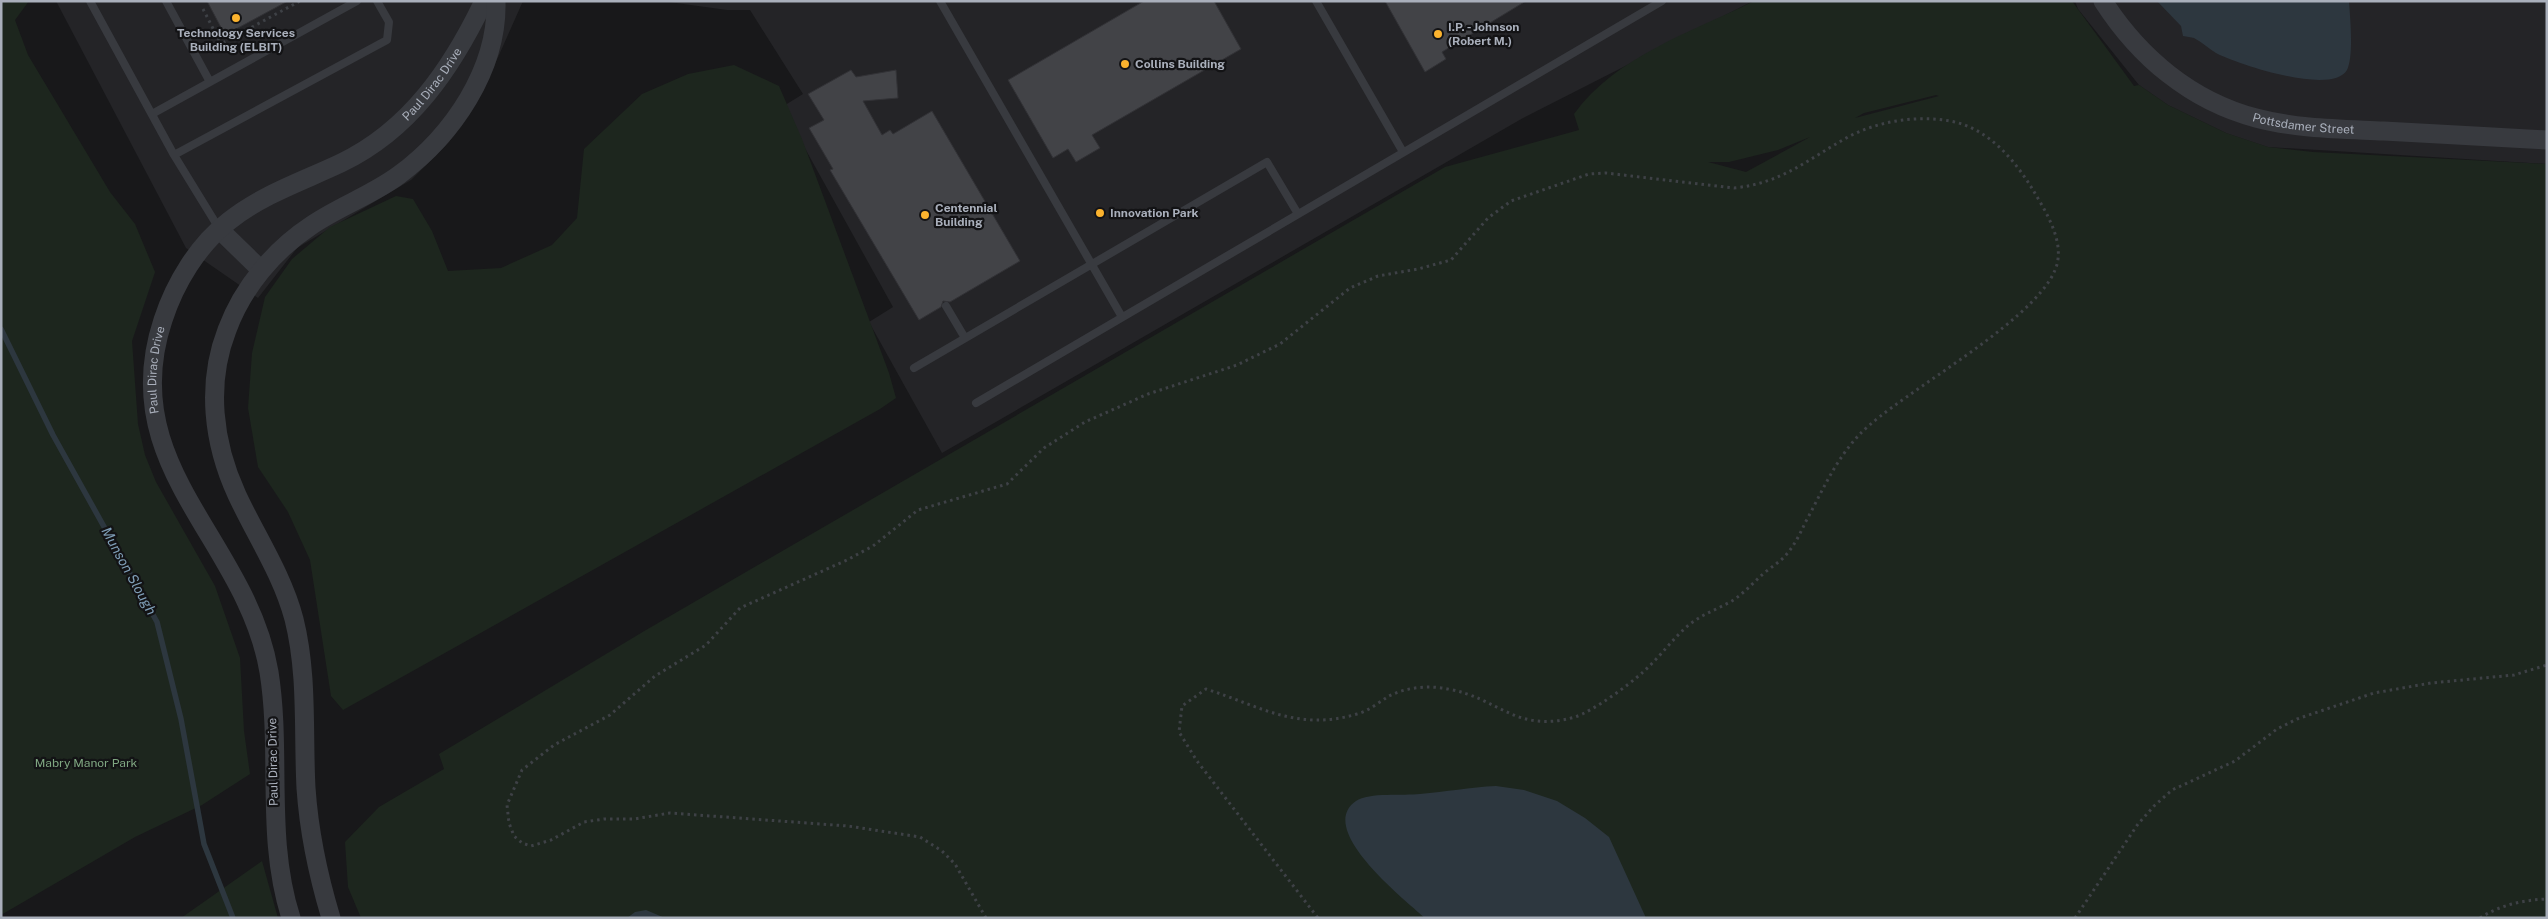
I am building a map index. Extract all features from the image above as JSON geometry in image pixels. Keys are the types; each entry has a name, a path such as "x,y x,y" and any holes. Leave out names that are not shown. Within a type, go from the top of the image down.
{"street":[{"name":"Paul Dirac Drive","path":"291,918 280,874 276,840 272,706 269,673 261,638 249,606 234,576 182,491 168,462 158,430 153,398 152,366 158,333 169,302 184,272 204,246 220,230 254,203 344,161 400,122 431,91 445,73 484,1"},
{"path":"331,918 314,856 309,823 304,685 294,619 269,555 231,480 216,432 214,396 218,362 227,331 242,299 261,270 286,245 313,224 371,194 400,174 425,153 448,128 484,68 493,44 497,20 496,1"},
{"name":"Pottsdamer Street","path":"2104,1 2123,30 2164,70 2213,103 2256,118 2306,127 2547,140"},
{"path":"220,230 261,270"}],"lane":[{"path":"90,1 174,155 220,230"},
{"path":"166,1 210,82"},
{"path":"152,114 358,1"},
{"path":"174,155 387,40 389,22 377,1"},
{"path":"940,1 1122,317"},
{"path":"1316,1 1403,152"},
{"path":"976,403 1662,1"},
{"path":"914,368 1267,162 1298,214"},
{"path":"946,306 965,338"}],"path":[{"path":"197,57 300,1"},
{"path":"203,9 221,44"},
{"path":"986,918 955,864 942,852 920,837 848,826 670,813 634,819 604,819 584,822 551,840 531,846 522,843 514,836 509,823 507,805 522,770 554,745 610,715 654,676 706,645 740,608 853,557 873,546 918,510 1007,484 1044,448 1085,422 1148,394 1237,365 1280,344 1350,288 1378,276 1418,269 1451,260 1488,218 1511,201 1589,174 1645,177 1734,188 1754,186 1796,170 1850,136 1874,126 1903,121 1927,119 1952,121 1976,129 1998,145 2018,168 2049,218 2058,243 2058,261 2053,277 2019,313 1982,345 1887,410 1861,433 1838,460 1798,538 1786,556 1734,600 1703,615 1688,625 1642,673 1588,712 1558,720 1532,721 1522,719 1493,704 1450,689 1426,686 1390,696 1359,714 1317,721 1278,716 1206,689 1182,706 1179,732 1197,761 1318,918"},
{"path":"2075,918 2138,824 2154,806 2172,790 2235,761 2277,729 2306,716 2374,693 2431,683 2514,675 2547,665"},
{"path":"2480,918 2493,909 2529,900 2547,899"}],"shaded area":[{"path":"56,1 523,1 483,91 449,142 411,180 297,248 258,298 186,248"},
{"name":"Innovation Park","path":"662,1 1753,1 1523,118 942,453 869,322 893,307 782,107 803,94 750,10 727,10"},
{"path":"2075,1 2547,1 2547,164 2268,147 2226,133 2168,105 2139,85 2078,9"},
{"path":"2157,1 2349,1 2351,46 2347,70 2338,77 2323,80 2304,79 2243,64 2216,53 2194,38 2183,36 2181,26"},
{"path":"1496,786 1524,790 1557,801 1585,818 1609,837 1646,918 1425,918 1367,863 1354,845 1347,828 1346,813 1356,801 1369,796 1420,794"},
{"path":"646,910 665,918 627,918 635,912"}],"green space":[{"name":"Mabry Manor Park","path":"1,1 29,1 15,20 28,55 110,192 135,224 155,272 132,341 138,424 145,455 156,482 215,586 240,658 244,731 250,774 202,805 135,837 1,915"},
{"path":"1754,1 2072,1 2134,86 2139,85 2168,105 2226,133 2268,147 2313,152 2547,164 2547,918 361,918 348,887 345,842 379,807 444,769 439,754 646,630 1445,167 1579,130 1574,114 1591,94 1611,76 1656,47","holes":["1936,95 1939,96 1855,118 1864,113","1810,137 1746,172 1708,162 1729,162 1778,150"]},
{"path":"734,65 779,86 802,139 889,373 896,398 880,409 343,710 331,696 310,560 288,512 258,467 248,408 252,353 265,297 292,259 330,227 396,196 413,199 432,231 448,271 501,268 552,245 577,218 584,149 642,94 688,74"},
{"path":"262,861 278,918 181,918"}],"building":[{"name":"Technology Services Building (ELBIT)","path":"207,1 288,1 225,35"},
{"name":"Collins Building","path":"1144,1 1214,1 1241,49 1092,135 1100,148 1076,162 1068,149 1053,158 1008,80"},
{"name":"I.P. - Johnson (Robert M.)","path":"1385,1 1526,1 1442,52 1446,59 1425,72"},
{"name":"Centennial Building","path":"851,70 856,77 896,70 898,98 863,101 882,135 890,130 893,134 932,111 1020,261 950,302 943,301 941,307 919,320 830,170 833,169 809,128 824,120 808,94"}],"waterway":[{"name":"Munson Slough","path":"1,329 53,435 157,622 181,719 204,844 233,918"}],"place":[{"name":"Technology Services Building (ELBIT)","path":"236,18"},
{"name":"I.P. - Johnson (Robert M.)","path":"1438,34"},
{"name":"Collins Building","path":"1125,64"},
{"name":"Innovation Park","path":"1100,213"},
{"name":"Centennial Building","path":"925,215"}]}
